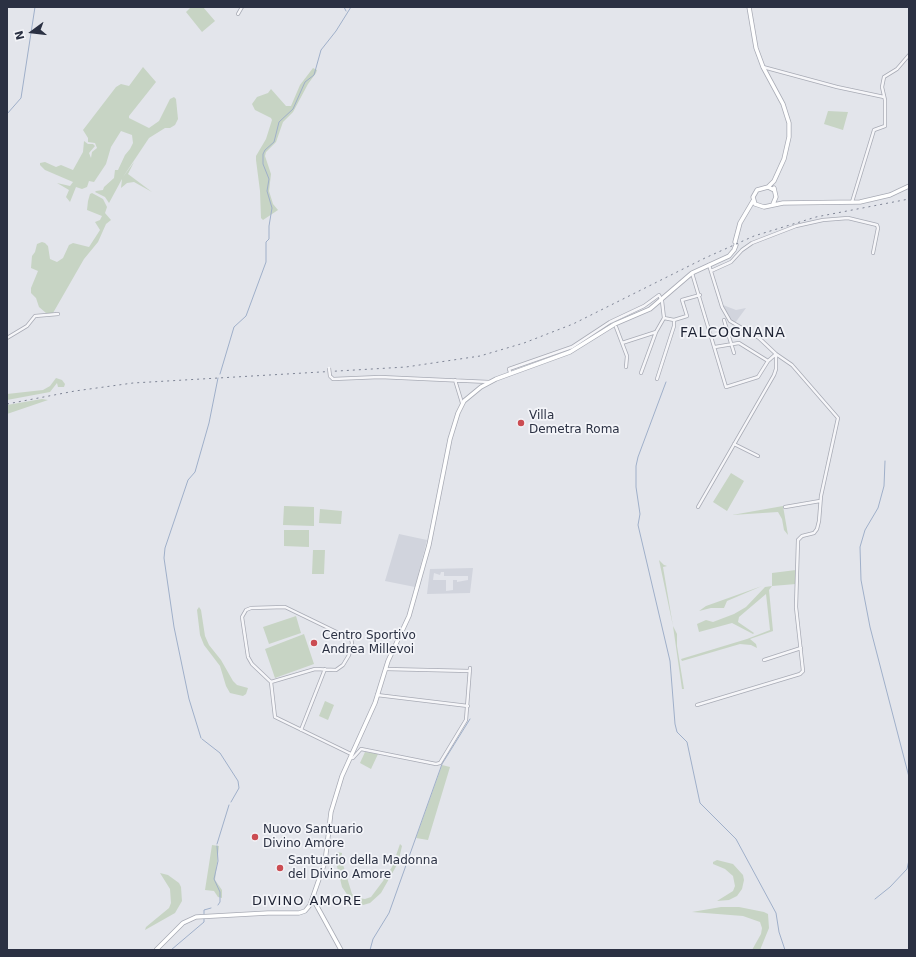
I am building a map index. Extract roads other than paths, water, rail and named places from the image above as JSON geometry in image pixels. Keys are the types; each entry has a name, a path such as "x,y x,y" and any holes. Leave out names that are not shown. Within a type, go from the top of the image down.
{"main road":[{"path":"156,950 183,923 193,918 204,916 299,913 306,910 313,899 326,857 332,808 350,756 410,616 429,545 450,440 462,403 489,382 510,372 573,350 615,324 650,309 662,301 692,272 729,256 734,250 738,227 753,201 756,191 768,187 774,181 785,155 789,136 789,123 782,104 763,67 754,39 749,7"},
{"path":"773,204 776,199 774,181"},
{"path":"749,208 756,205 764,207 783,203 852,202 890,195 909,186"},
{"path":"768,187 774,190"},
{"path":"776,199 783,203"},
{"path":"753,201 756,205"},
{"path":"313,899 341,950"}],"street":[{"path":"238,14 242,7"},
{"path":"852,202 874,130 885,126 884,97 882,87 884,76 897,69 909,55"},
{"path":"763,67 837,87 884,97"},
{"path":"711,271 731,262 745,247 752,243 796,226 822,220 848,218 877,225 878,228 873,253"},
{"path":"697,705 802,673 804,668 796,607 798,540 802,536 814,534 816,531 819,521 820,501 838,418 792,365 776,354 759,338 736,325 727,317 709,264"},
{"path":"692,272 726,387 758,377 768,361 776,354"},
{"path":"510,372 509,370 572,347 610,322 644,306 659,295 662,301 664,318 656,332 641,373"},
{"path":"664,318 674,320 687,316 682,300 700,295"},
{"path":"7,338 27,326 34,316 58,314"},
{"path":"657,379 673,336 674,320"},
{"path":"724,320 734,353"},
{"path":"616,327 627,358 626,367"},
{"path":"622,343 656,332"},
{"path":"715,347 731,343 742,344 768,361"},
{"path":"698,507 774,375 776,369 776,354"},
{"path":"329,368 330,376 333,379 380,377 489,382"},
{"path":"455,380 462,403"},
{"path":"734,444 758,456"},
{"path":"785,507 820,501"},
{"path":"271,682 308,670 325,669 335,671 343,665 351,650 352,642 351,639 285,607 263,606 250,608 244,612 242,620 248,656 251,663 271,682 274,713 279,720 352,758 362,749 439,763 464,725 468,706 470,669 386,669"},
{"path":"764,660 801,648"},
{"path":"300,730 325,669"},
{"path":"377,695 468,706"}],"waterway":[{"path":"7,114 21,98 35,7"},
{"path":"344,7 346,11"},
{"path":"220,374 234,327 246,316 266,262 266,242 269,239 269,226 272,208 267,191 269,179 263,164 263,154 265,150 274,142 279,122 293,109 305,82 314,75 321,50 336,31 351,7"},
{"path":"201,738 189,699 174,627 164,558 165,548 188,480 195,472 209,423 218,378"},
{"path":"666,382 638,457 636,466 636,487 640,514 638,525 670,661 675,724 677,732 687,742 700,803 736,839 776,913 779,932 785,950"},
{"path":"885,461 884,486 878,508 865,530 860,547 861,580 870,627 909,777"},
{"path":"370,950 373,939 389,913 442,764 470,719"},
{"path":"202,739 220,753 238,781 239,788 231,802"},
{"path":"217,844 229,805"},
{"path":"217,846 218,861 214,879 220,892 220,902 218,905"},
{"path":"875,899 890,887 907,869 909,860"},
{"path":"204,915 204,910 211,908"},
{"path":"171,950 204,922 204,918"}],"railway":[{"path":"7,404 75,391 133,383 406,367 480,356 524,343 573,324 705,258 754,236 816,217 909,199"}],"place":[{"name":"Villa Demetra Roma","path":"521,423"},
{"name":"Centro Sportivo Andrea Millevoi","path":"314,643"},
{"name":"Nuovo Santuario Divino Amore","path":"255,837"},
{"name":"Santuario della Madonna del Divino Amore","path":"280,868"}],"district":[{"name":"FALCOGNANA","path":"733,333"},
{"name":"DIVINO AMORE","path":"307,902"}]}
